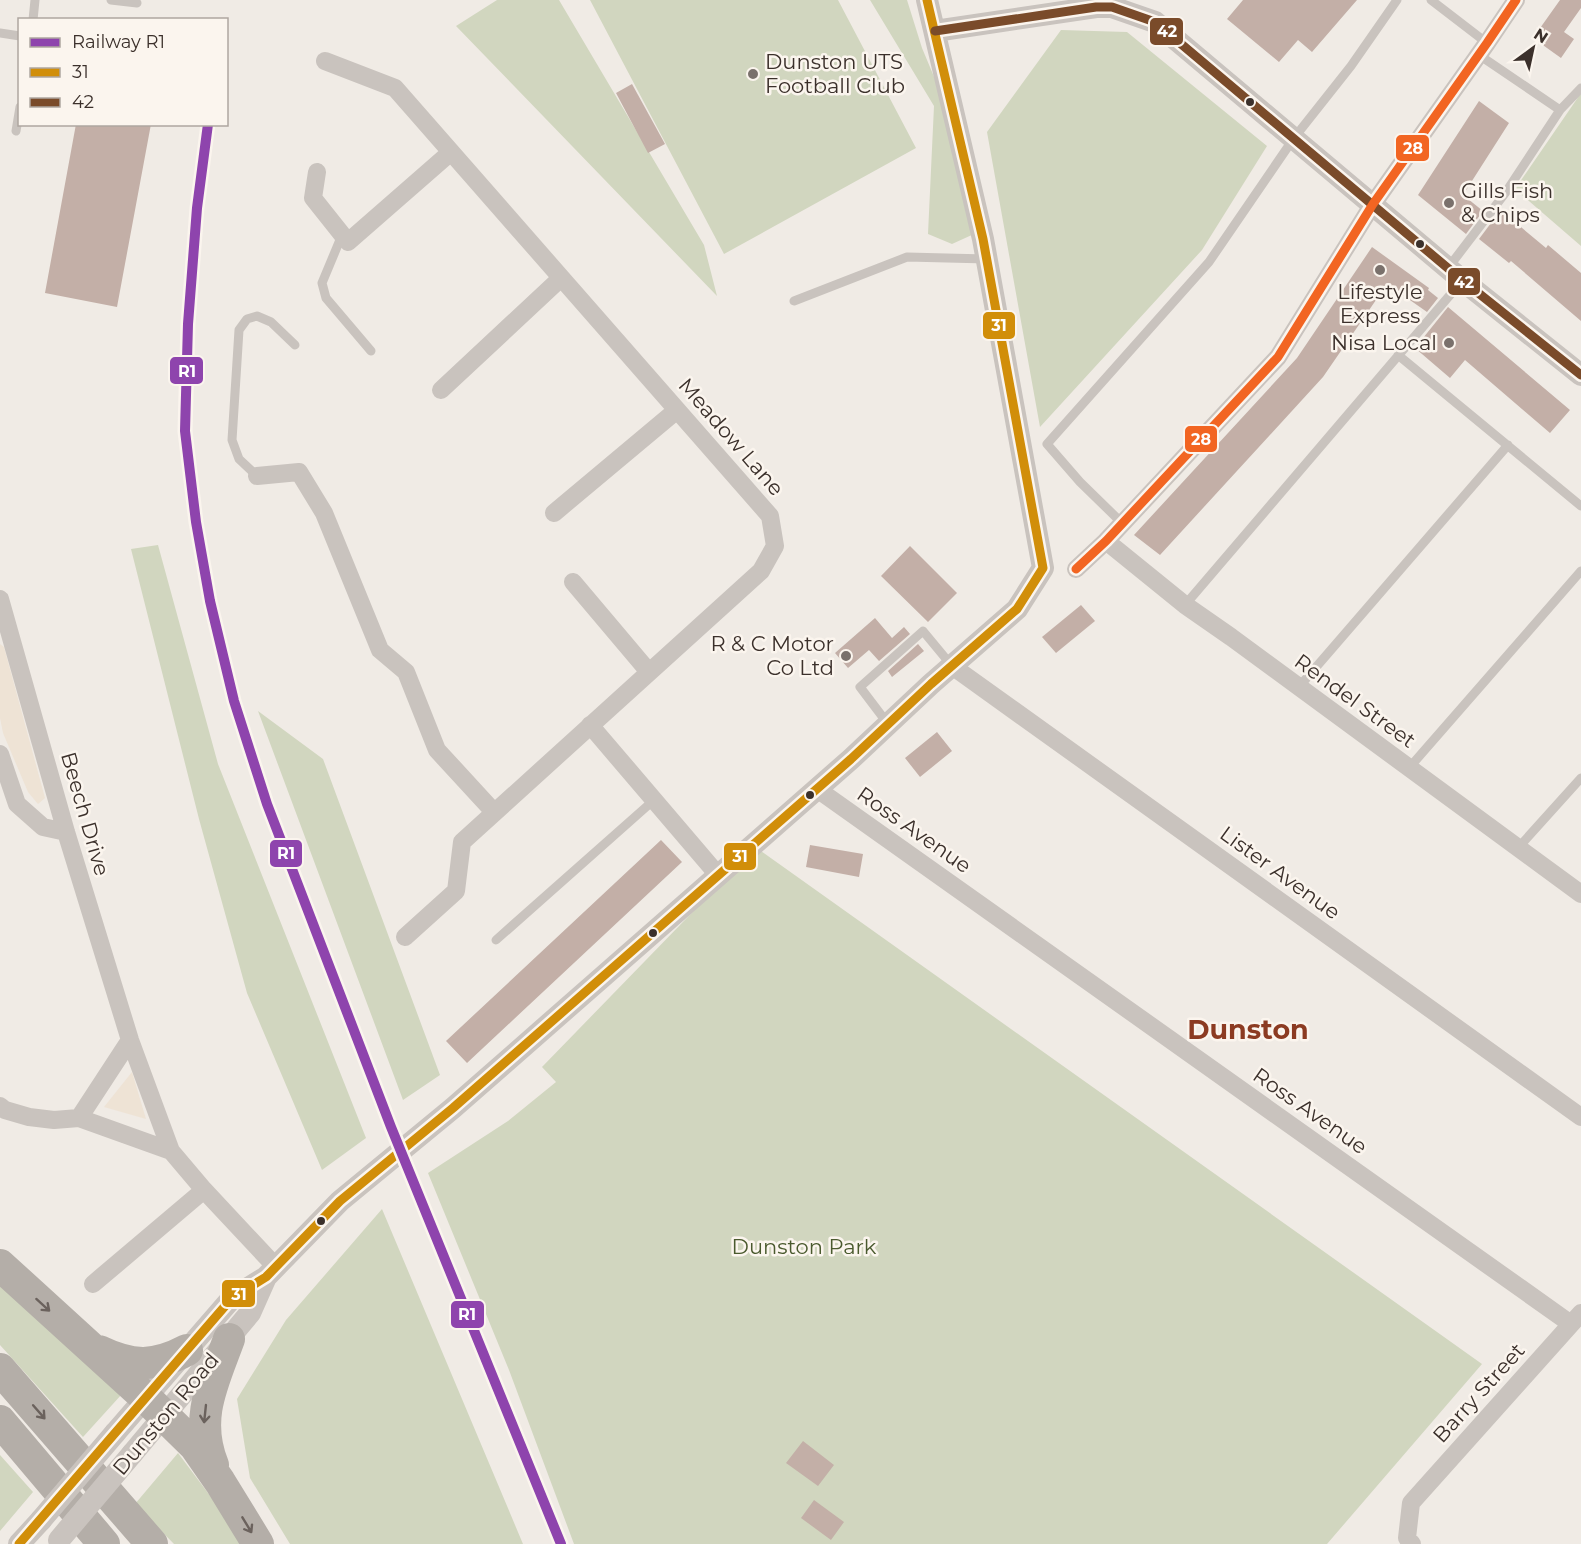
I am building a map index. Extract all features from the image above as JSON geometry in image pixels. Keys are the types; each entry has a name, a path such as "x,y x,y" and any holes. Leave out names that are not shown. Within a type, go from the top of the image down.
{"highway":[{"path":"0,1265 195,1446 258,1544"},
{"path":"220,1482 206,1444 204,1419 210,1390 229,1339"},
{"path":"88,1345 118,1359 140,1364 162,1361 187,1350"},
{"path":"0,1368 152,1544"},
{"path":"0,1421 104,1544"}],"street":[{"name":"Dunston Road","path":"57,1542 132,1454 187,1350 232,1298 271,1272 340,1201 453,1108 851,759 1017,609 1043,568 987,260 927,0"},
{"path":"1076,568 1106,541 1278,357 1373,204 1516,0"},
{"path":"935,32 1096,8 1112,3 1155,22 1455,274 1581,375"},
{"name":"Meadow Lane","path":"325,61 394,88 771,516 775,546 761,571 462,842 456,891 405,937"},
{"path":"317,172 313,198 348,242 451,153"},
{"path":"441,390 561,278"},
{"path":"554,513 676,410"},
{"path":"257,476 299,472 324,513 380,650 406,672 437,750 494,812"},
{"name":"Rendel Street","path":"1106,541 1185,605 1581,894"},
{"path":"573,582 649,672"},
{"name":"Beech Drive","path":"0,599 66,832 130,1040 171,1151 271,1272"},
{"name":"Lister Avenue","path":"952,666 1581,1117"},
{"path":"590,725 718,875"},
{"path":"0,754 7,795 43,827 66,832"},
{"name":"Ross Avenue","path":"817,789 1576,1318"},
{"path":"79,1118 130,1040"},
{"path":"0,1106 5,1110 29,1117 54,1120 79,1118 171,1151"},
{"path":"93,1284 204,1190"},
{"name":"Dunston Road","path":"155,1407 229,1339 250,1313 271,1272"},
{"name":"Barry Street","path":"1412,1544 1407,1538 1411,1503 1576,1318"},
{"path":"19,1544 115,1433 155,1407"}],"lane":[{"path":"33,18 35,0"},
{"path":"111,0 137,3"},
{"path":"1122,523 1080,482 1047,444 1209,262 1294,138 1351,66 1397,0"},
{"path":"1431,0 1483,50 1560,110"},
{"path":"0,33 18,36"},
{"path":"1185,605 1398,355 1455,274 1560,110 1581,88"},
{"path":"16,131 18,119"},
{"path":"342,235 322,283 326,298 371,351"},
{"path":"794,301 907,257 987,260"},
{"path":"257,476 239,459 232,440 238,330 247,319 257,316 271,322 295,345"},
{"path":"1398,355 1581,506"},
{"path":"1298,688 1508,445"},
{"path":"1409,768 1581,571"},
{"path":"888,724 860,687 923,631 952,666"},
{"path":"1518,848 1581,778"},
{"path":"496,940 654,800"}],"green space":[{"path":"497,0 559,0 704,245 717,296 456,26"},
{"name":"Dunston UTS Football Club","path":"590,0 838,0 916,148 724,254"},
{"path":"870,0 907,0 922,48 945,103 974,234 952,244 928,234 934,106"},
{"path":"1061,30 1127,32 1267,146 1202,250 1040,427 987,132"},
{"path":"1581,93 1581,246 1515,189"},
{"path":"158,545 218,764 366,1138 322,1170 247,993 199,819 131,549"},
{"path":"258,711 323,759 440,1075 403,1100"},
{"name":"Dunston Park","path":"758,849 1482,1364 1327,1544 574,1544 509,1370 428,1173 508,1121 556,1082 542,1067 714,890"},
{"path":"382,1209 523,1544 290,1544 250,1478 237,1399 286,1320"},
{"path":"0,1279 122,1394 83,1437 0,1345"},
{"path":"178,1453 244,1544 174,1544 135,1504"},
{"path":"0,1455 33,1492 0,1531"}],"shaded area":[{"path":"0,644 4,647 45,798 38,804 28,792 3,733 0,718"},
{"path":"132,1072 146,1119 104,1107"}],"building":[{"path":"1243,0 1357,0 1312,52 1298,40 1279,62 1227,19"},
{"path":"1560,0 1581,0 1581,8 1564,32 1574,39 1561,58 1533,38"},
{"path":"632,84 665,144 648,153 616,93"},
{"path":"1479,101 1509,123 1463,195 1483,211 1466,234 1418,195"},
{"path":"76,126 151,126 117,307 45,293"},
{"path":"1504,213 1546,248 1548,245 1581,273 1581,321 1511,261 1509,263 1479,239 1494,219 1496,221"},
{"path":"1372,247 1429,288 1428,290 1438,298 1427,312 1387,284 1323,377 1160,555 1134,535 1297,358"},
{"path":"1448,307 1570,410 1550,433 1465,360 1450,378 1415,348"},
{"path":"910,546 957,593 928,622 881,576"},
{"path":"1081,605 1095,621 1056,653 1042,637"},
{"path":"875,618 892,638 904,627 910,634 879,661 869,650 848,668 835,653"},
{"path":"918,644 924,651 892,677 888,671"},
{"path":"937,732 952,751 920,777 905,758"},
{"path":"661,840 682,862 467,1063 446,1041"},
{"path":"810,845 863,854 859,877 806,867"},
{"path":"803,1441 834,1465 818,1486 786,1463"},
{"path":"814,1500 844,1522 831,1540 801,1518"}],"rail line":[{"name":"R1","path":"208,126 197,208 188,324 185,431 196,522 210,601 234,701 267,804 391,1127 561,1544"}],"transit line":[{"name":"31","path":"19,1544 232,1298 266,1277 340,1201 453,1108 851,759 931,684 1017,609 1043,568 983,239 927,0"},
{"name":"28","path":"1076,569 1106,541 1278,357 1373,204 1516,0"},
{"name":"42","path":"935,31 1096,7 1112,7 1155,22 1462,280 1581,375"}],"place":[{"name":"Dunston UTS Football Club","path":"753,74"},
{"name":"Gills Fish & Chips","path":"1449,203"},
{"name":"Lifestyle Express","path":"1380,270"},
{"name":"Nisa Local","path":"1449,343"},
{"name":"R & C Motor Co Ltd","path":"846,656"}],"district":[{"name":"Dunston","path":"1248,1030"}]}
